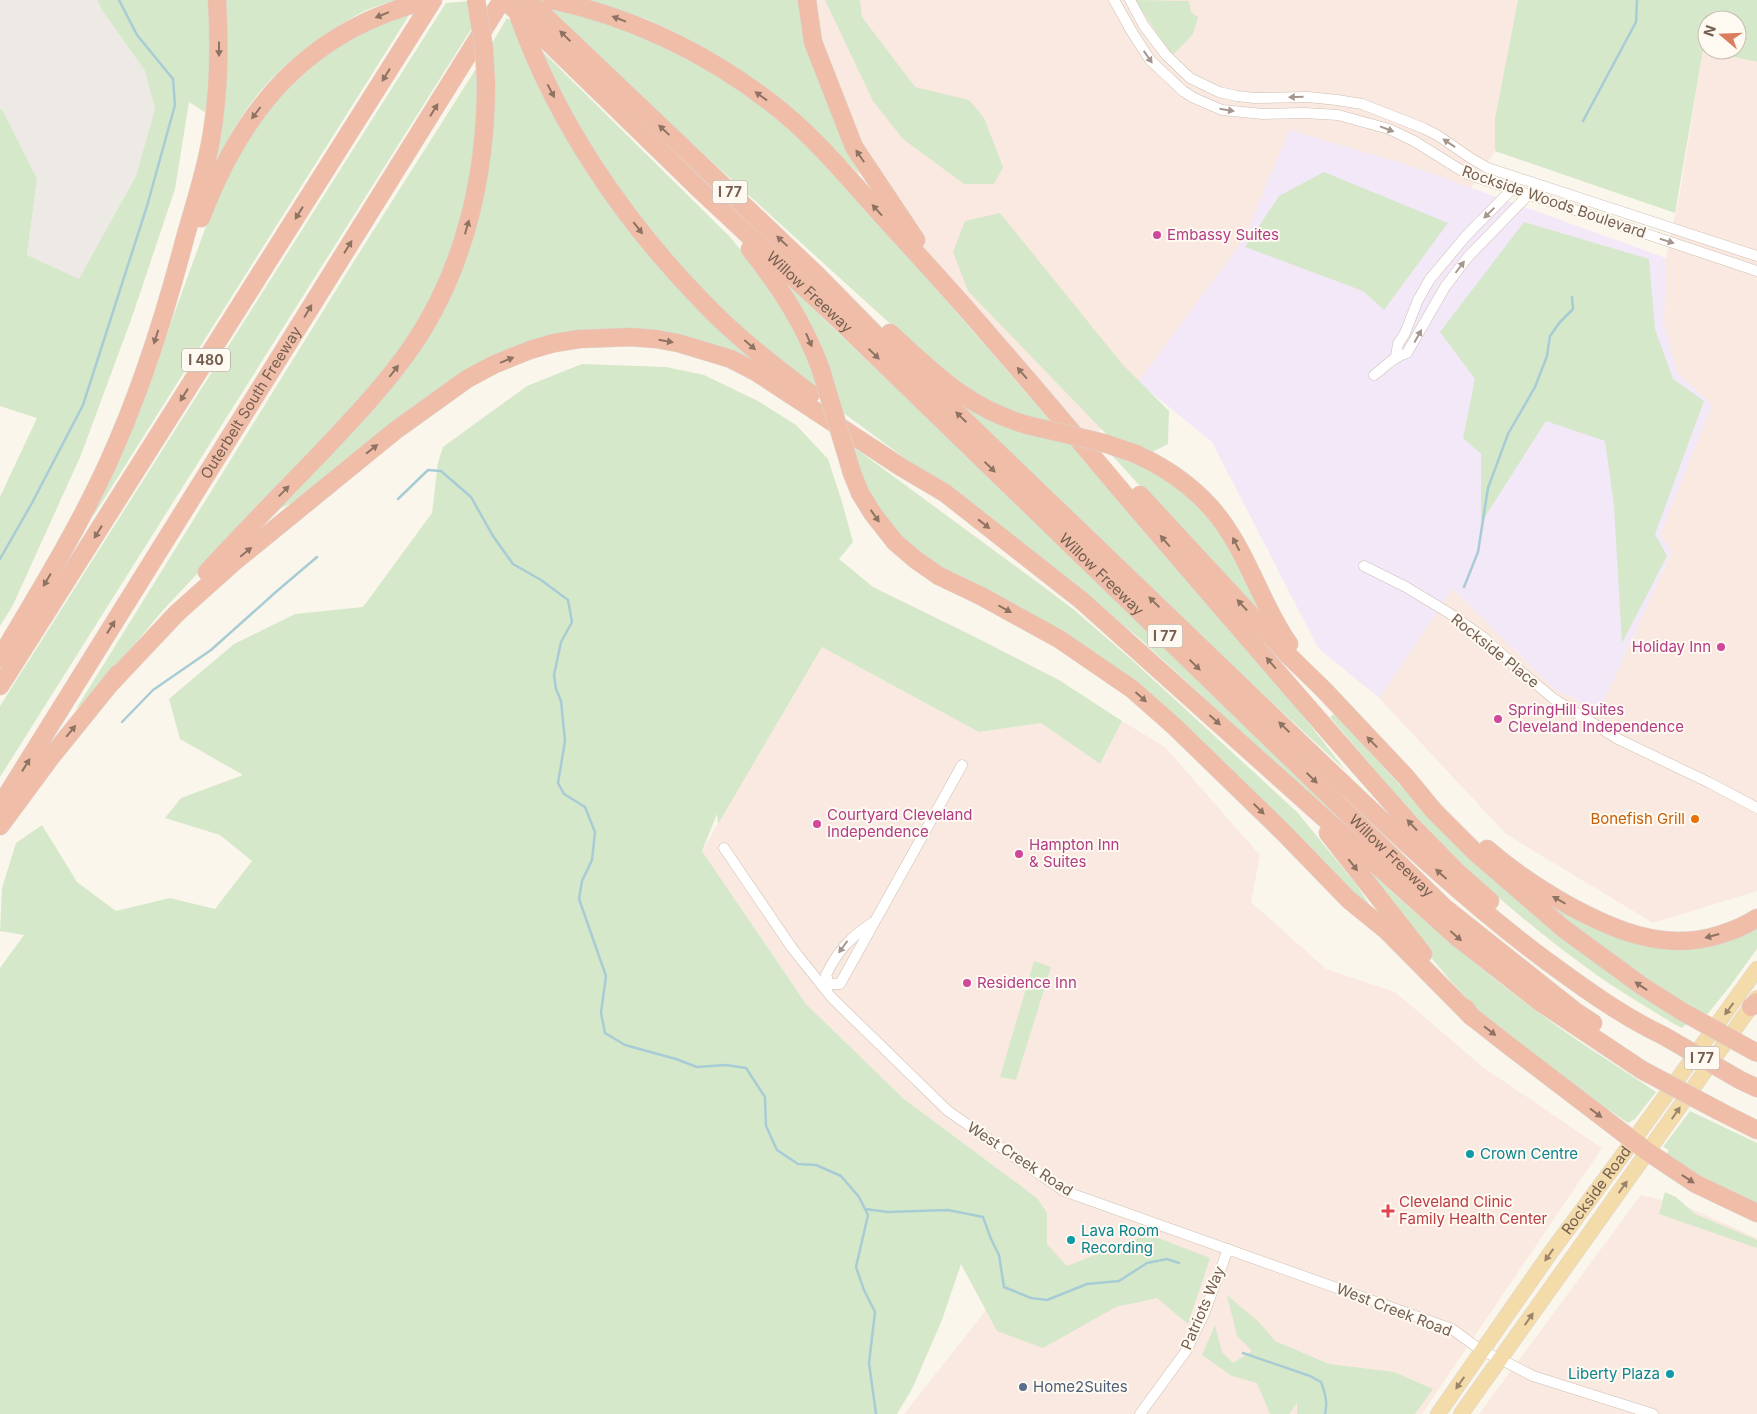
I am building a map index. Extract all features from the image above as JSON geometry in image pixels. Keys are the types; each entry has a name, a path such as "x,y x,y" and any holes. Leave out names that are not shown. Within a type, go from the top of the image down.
{"highway":[{"path":"0,658 59,560 108,464 137,395 171,290 208,153 216,101 219,55 217,0"},
{"path":"171,290 207,200 233,147 252,117 283,80 311,55 357,26 382,14 429,0"},
{"name":"I 480","path":"0,686 433,0"},
{"path":"0,826 51,756 186,594 360,411 384,383 413,344 428,319 453,269 469,220 484,145 486,83 484,48 476,0"},
{"name":"Outerbelt South Freeway","path":"0,806 322,288 504,0"},
{"name":"Willow Freeway","path":"504,0 609,89 817,275 877,336 1384,823 1442,876 1524,944 1628,1018 1757,1088"},
{"path":"513,0 530,47 549,86 591,160 630,218 674,272 755,350 901,466"},
{"name":"Willow Freeway","path":"528,0 698,188 839,320 1445,908 1646,1066 1722,1107 1757,1119"},
{"path":"552,0 604,14 643,28 702,58 749,86 792,119 824,151 945,284 1369,777 1437,852 1536,941 1571,968 1639,1014 1664,1036"},
{"path":"807,0 813,42 854,147 945,284"},
{"path":"698,188 747,245 796,313 807,334 821,370 852,473 860,493 873,514 895,542 939,576 981,596 1059,639 1132,689 1175,727 1283,832 1349,900 1387,932 1471,1016 1633,1142 1696,1184 1757,1213"},
{"path":"817,275 879,323 958,392 981,407 997,415 1027,425 1136,454 1156,463 1190,487 1222,521 1232,536 1281,633 1324,690"},
{"path":"111,683 200,591 396,430 467,379 495,364 554,343 605,337 656,339 699,348 731,359 780,386 945,493 1081,600 1458,938 1540,1002 1646,1066"},
{"path":"1054,410 1083,435 1406,777 1453,830 1532,903 1597,955 1642,986 1682,1012 1757,1053"},
{"path":"1263,764 1329,834 1471,1016"},
{"path":"1406,777 1490,852 1521,875 1552,896 1621,931 1656,940 1693,941 1730,931 1757,918"},
{"path":"1722,1107 1757,1130"}],"main road":[{"name":"Rockside Road","path":"1438,1414 1551,1252 1633,1142 1757,969"},
{"name":"Rockside Road","path":"1461,1414 1755,1003"}],"street":[{"name":"Rockside Woods Boulevard","path":"1114,0 1137,41 1153,64 1183,91 1222,110 1263,114 1305,112 1338,115 1388,129 1414,141 1467,174 1757,271"},
{"name":"Rockside Woods Boulevard","path":"1130,0 1149,33 1166,55 1190,78 1219,92 1255,98 1308,97 1362,104 1438,135 1472,160 1488,168 1757,256"},
{"path":"1137,41 1149,33"},
{"path":"1396,356 1398,344 1430,279 1449,255 1523,178"},
{"path":"1374,375 1385,368 1396,356 1407,353 1446,287 1467,258 1529,195 1536,184"},
{"path":"1418,300 1433,308"},
{"name":"Rockside Place","path":"1364,566 1406,587 1449,613 1483,637 1554,699 1618,739 1757,808"},
{"path":"875,920 848,940 842,948 826,975 827,987 840,984 962,765"},
{"name":"West Creek Road","path":"724,848 792,948 827,987 832,998 948,1111 1065,1192 1452,1329 1482,1351 1533,1376 1623,1410 1653,1414"},
{"name":"Patriots Way","path":"1140,1414 1186,1351 1204,1314 1228,1249"}],"shaded area":[{"path":"0,0 97,0 145,71 155,109 136,176 79,280 27,255 37,179 3,111 0,109"},
{"path":"807,0 1518,0 1495,118 1495,151 1471,188 1405,164 1289,130 1244,239 1138,382 1086,448 945,284 854,147"},
{"path":"1701,60 1747,60 1757,62 1757,891 1653,923 1506,834 1379,698 1453,589 1553,688 1599,712 1672,551 1660,535 1712,405 1677,372 1664,323 1666,258 1680,192"},
{"path":"1289,130 1405,164 1666,258 1664,323 1677,372 1712,405 1660,535 1672,551 1599,712 1553,688 1453,589 1379,698 1318,648 1212,442 1138,382 1244,239"},
{"path":"822,647 979,732 1041,723 1100,764 1122,721 1165,747 1260,855 1251,902 1326,969 1395,992 1484,1068 1602,1148 1422,1414 904,1414 983,1314 1037,1198 904,1099 806,1004 702,851"},
{"path":"1641,1195 1683,1205 1757,1238 1757,1414 1479,1414"}],"green space":[{"path":"97,0 217,0 214,118 189,102 175,189 132,317 81,455 13,605 0,626 0,497 37,418 0,406 0,109 3,111 37,179 27,255 79,279 136,176 155,109 145,71"},
{"path":"221,0 396,0 363,12 333,29 284,66 253,100 209,173"},
{"path":"583,0 801,0 824,89 860,175 803,119 738,68 683,36 646,19"},
{"path":"825,0 860,0 862,17 915,87 969,100 984,118 1003,167 994,184 964,184 903,139 873,101"},
{"path":"1135,0 1189,1 1191,12 1198,17 1193,34 1172,56"},
{"path":"1518,0 1757,0 1757,62 1747,60 1747,10 1697,10 1697,60 1701,60 1675,213 1495,151 1495,118"},
{"path":"470,1 475,23 0,777 0,706 446,3"},
{"path":"547,5 617,26 699,63 770,109 848,187 1055,426 1005,413 951,379 678,131"},
{"path":"413,9 94,515 91,515 138,414 214,204 239,150 283,88 320,56 364,29"},
{"path":"507,18 513,23 565,132 735,345 761,367 686,338 520,347 294,502 273,512 457,277 489,48"},
{"path":"537,50 542,51 731,238 756,269 805,342 819,393 712,305 653,241 576,126"},
{"path":"479,64 475,171 444,278 388,372 164,609 91,696 76,709 356,258"},
{"path":"1324,172 1448,223 1384,310 1363,291 1245,247 1279,196"},
{"path":"1000,213 1123,365 1169,411 1168,444 1152,452 1108,436 968,291 953,252 965,221"},
{"path":"1524,222 1649,259 1655,329 1673,379 1704,401 1655,534 1667,556 1622,643 1614,506 1605,441 1546,421 1481,523 1481,454 1463,438 1475,379 1440,332"},
{"path":"783,280 1396,867 1392,870 1138,637 1019,542 838,409"},
{"path":"582,364 666,367 704,375 758,401 796,425 828,459 842,502 853,542 839,559 873,587 1059,680 1122,721 1100,764 1041,723 979,732 822,647 718,824 717,814 702,851 806,1004 904,1099 1037,1198 1047,1213 1047,1244 1067,1266 1148,1234 1210,1258 1188,1324 1157,1298 1116,1307 1043,1348 997,1331 961,1264 942,1320 912,1389 897,1414 0,1414 0,968 24,935 0,931 2,888 16,843 42,825 77,882 116,911 170,898 215,909 252,861 220,835 165,818 181,798 243,775 180,739 169,699 234,644 295,614 363,607 432,513 438,462 443,447 527,386"},
{"path":"943,387 1070,443 1289,698 1346,771 1250,682"},
{"path":"848,443 1073,609 1132,660 1297,812 1356,884 1375,913 1154,702 949,575 893,532 865,490"},
{"path":"1108,451 1131,459 1186,489 1230,542 1264,621"},
{"path":"1334,714 1405,791 1430,815 1688,1022 1682,1028 1613,986 1580,963 1502,901 1447,849 1407,806 1330,717"},
{"path":"1355,858 1431,926 1509,991 1564,1031 1656,1092 1635,1119 1628,1123 1548,1068 1490,1022 1455,986 1392,911"},
{"path":"1521,881 1651,943 1757,923 1757,949 1706,1016 1682,1004 1594,945"},
{"path":"1034,961 1051,967 1016,1080 1000,1077"},
{"path":"1690,1111 1757,1143 1757,1203 1725,1189 1665,1156 1669,1150 1663,1147"},
{"path":"1665,1192 1676,1197 1695,1214 1757,1240 1757,1248 1659,1214"},
{"path":"1227,1295 1260,1323 1275,1341 1329,1364 1394,1372 1433,1389 1415,1414 1297,1414 1297,1403 1289,1414 1270,1414 1257,1383 1232,1376 1202,1355 1215,1325 1222,1352 1233,1363 1252,1351 1237,1336"}],"waterway":[{"path":"0,559 32,503 83,405 147,206 175,105 173,79 137,35 119,0"},
{"path":"1583,121 1636,22 1637,0"},
{"path":"1464,587 1478,552 1488,488 1508,434 1535,387 1547,356 1550,336 1573,309 1572,297"},
{"path":"398,499 428,470 441,471 471,497 493,536 513,564 541,580 568,600 572,622 561,642 554,675 556,689 561,701 565,741 558,783 564,794 585,807 595,832 592,860 582,881 579,899 606,976 601,1013 605,1033 625,1045 676,1059 697,1067 726,1065 746,1068 765,1097 766,1126 777,1150 798,1164 816,1165 841,1176 859,1197 868,1215 856,1267 864,1290 875,1312 869,1363 876,1414"},
{"path":"122,722 153,690 211,650 317,557"},
{"path":"865,1209 888,1212 948,1210 983,1217 999,1255 1004,1287 1031,1298 1047,1300 1087,1284 1119,1281 1147,1263 1167,1259 1179,1263"},
{"path":"1243,1353 1310,1376 1321,1382 1326,1398 1325,1414"}],"place":[{"name":"Embassy Suites","path":"1157,235"},
{"name":"Holiday Inn","path":"1721,647"},
{"name":"SpringHill Suites Cleveland Independence","path":"1498,719"},
{"name":"Bonefish Grill","path":"1695,819"},
{"name":"Courtyard Cleveland Independence","path":"817,824"},
{"name":"Hampton Inn & Suites","path":"1019,854"},
{"name":"Residence Inn","path":"967,983"},
{"name":"Crown Centre","path":"1470,1154"},
{"name":"Cleveland Clinic Family Health Center","path":"1388,1211"},
{"name":"Lava Room Recording","path":"1071,1240"},
{"name":"Liberty Plaza","path":"1670,1374"},
{"name":"Home2Suites","path":"1023,1387"}]}
